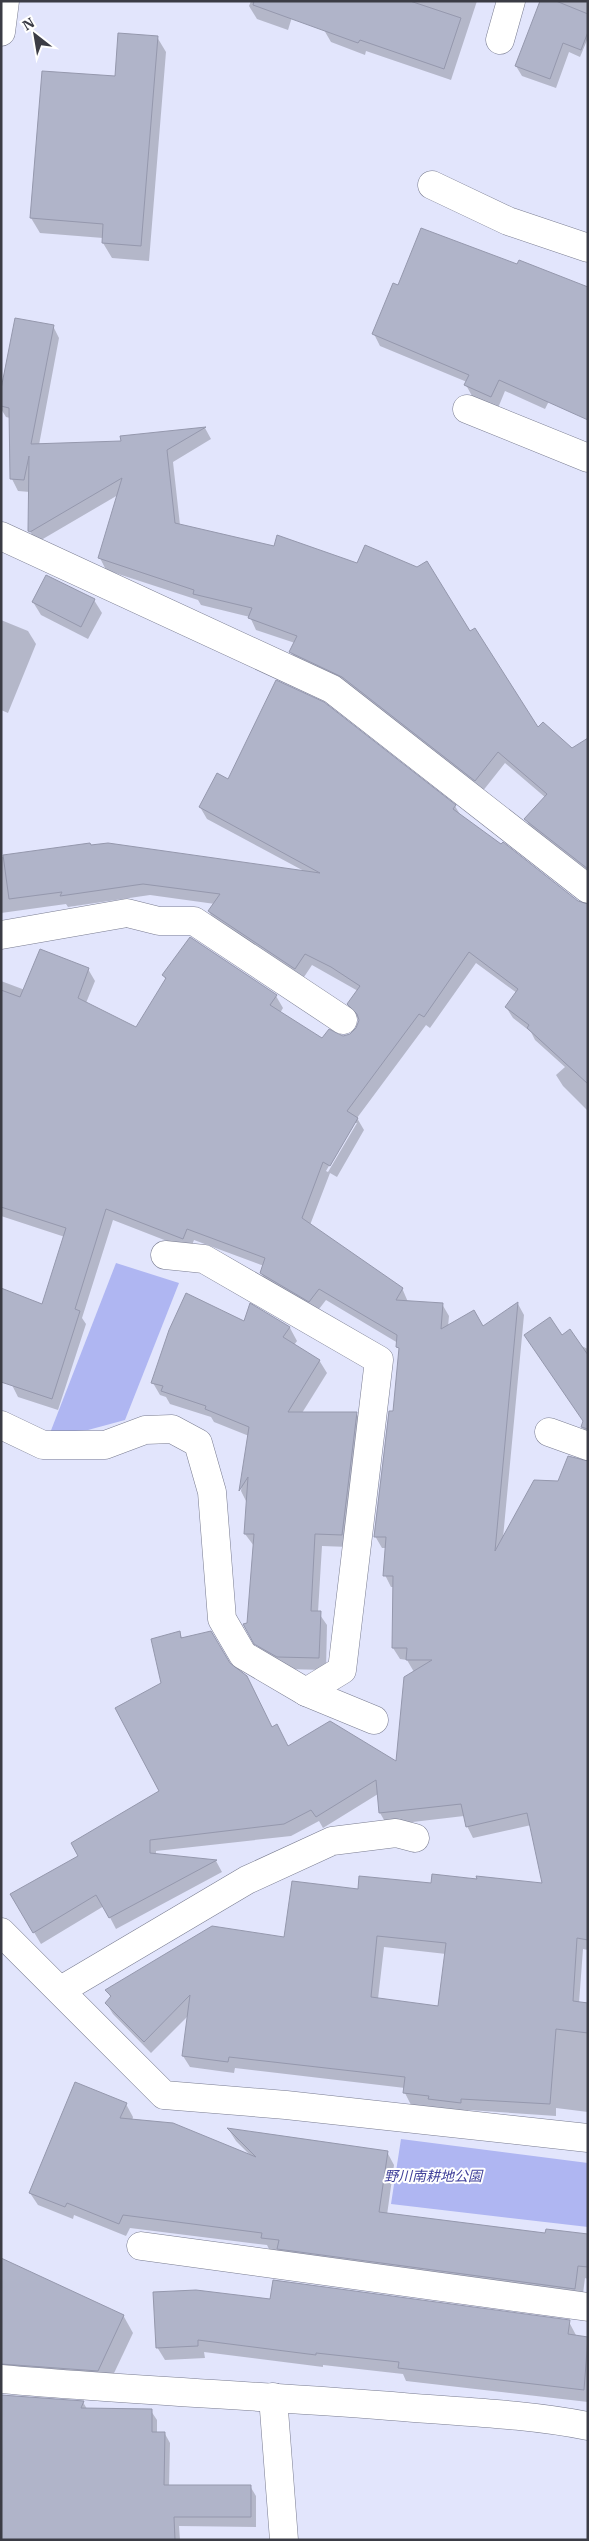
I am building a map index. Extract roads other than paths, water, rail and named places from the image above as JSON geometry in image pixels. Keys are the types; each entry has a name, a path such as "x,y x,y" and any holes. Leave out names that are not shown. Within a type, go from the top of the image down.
{"street":[{"path":"1,32 5,1"},
{"path":"500,40 511,1"},
{"path":"432,185 508,221 588,248"},
{"path":"467,409 588,458"},
{"path":"1,536 332,689 588,889"},
{"path":"1,935 127,913 159,921 194,921 343,1020"},
{"path":"165,1255 204,1259 379,1360 342,1670 306,1692"},
{"path":"1,1425 43,1445 106,1445 145,1430 172,1429 198,1443 212,1492 222,1619 243,1655 306,1692 374,1720"},
{"path":"549,1432 588,1446"},
{"path":"61,1990 247,1880 332,1841 396,1833 414,1838"},
{"path":"1,1932 164,2094 588,2138"},
{"path":"141,2246 588,2307"},
{"path":"1,2379 132,2390 273,2397 554,2420 588,2426"},
{"path":"273,2397 284,2540"}],"park label":[{"name":"野川南耕地公園","path":"433,2176"}]}
